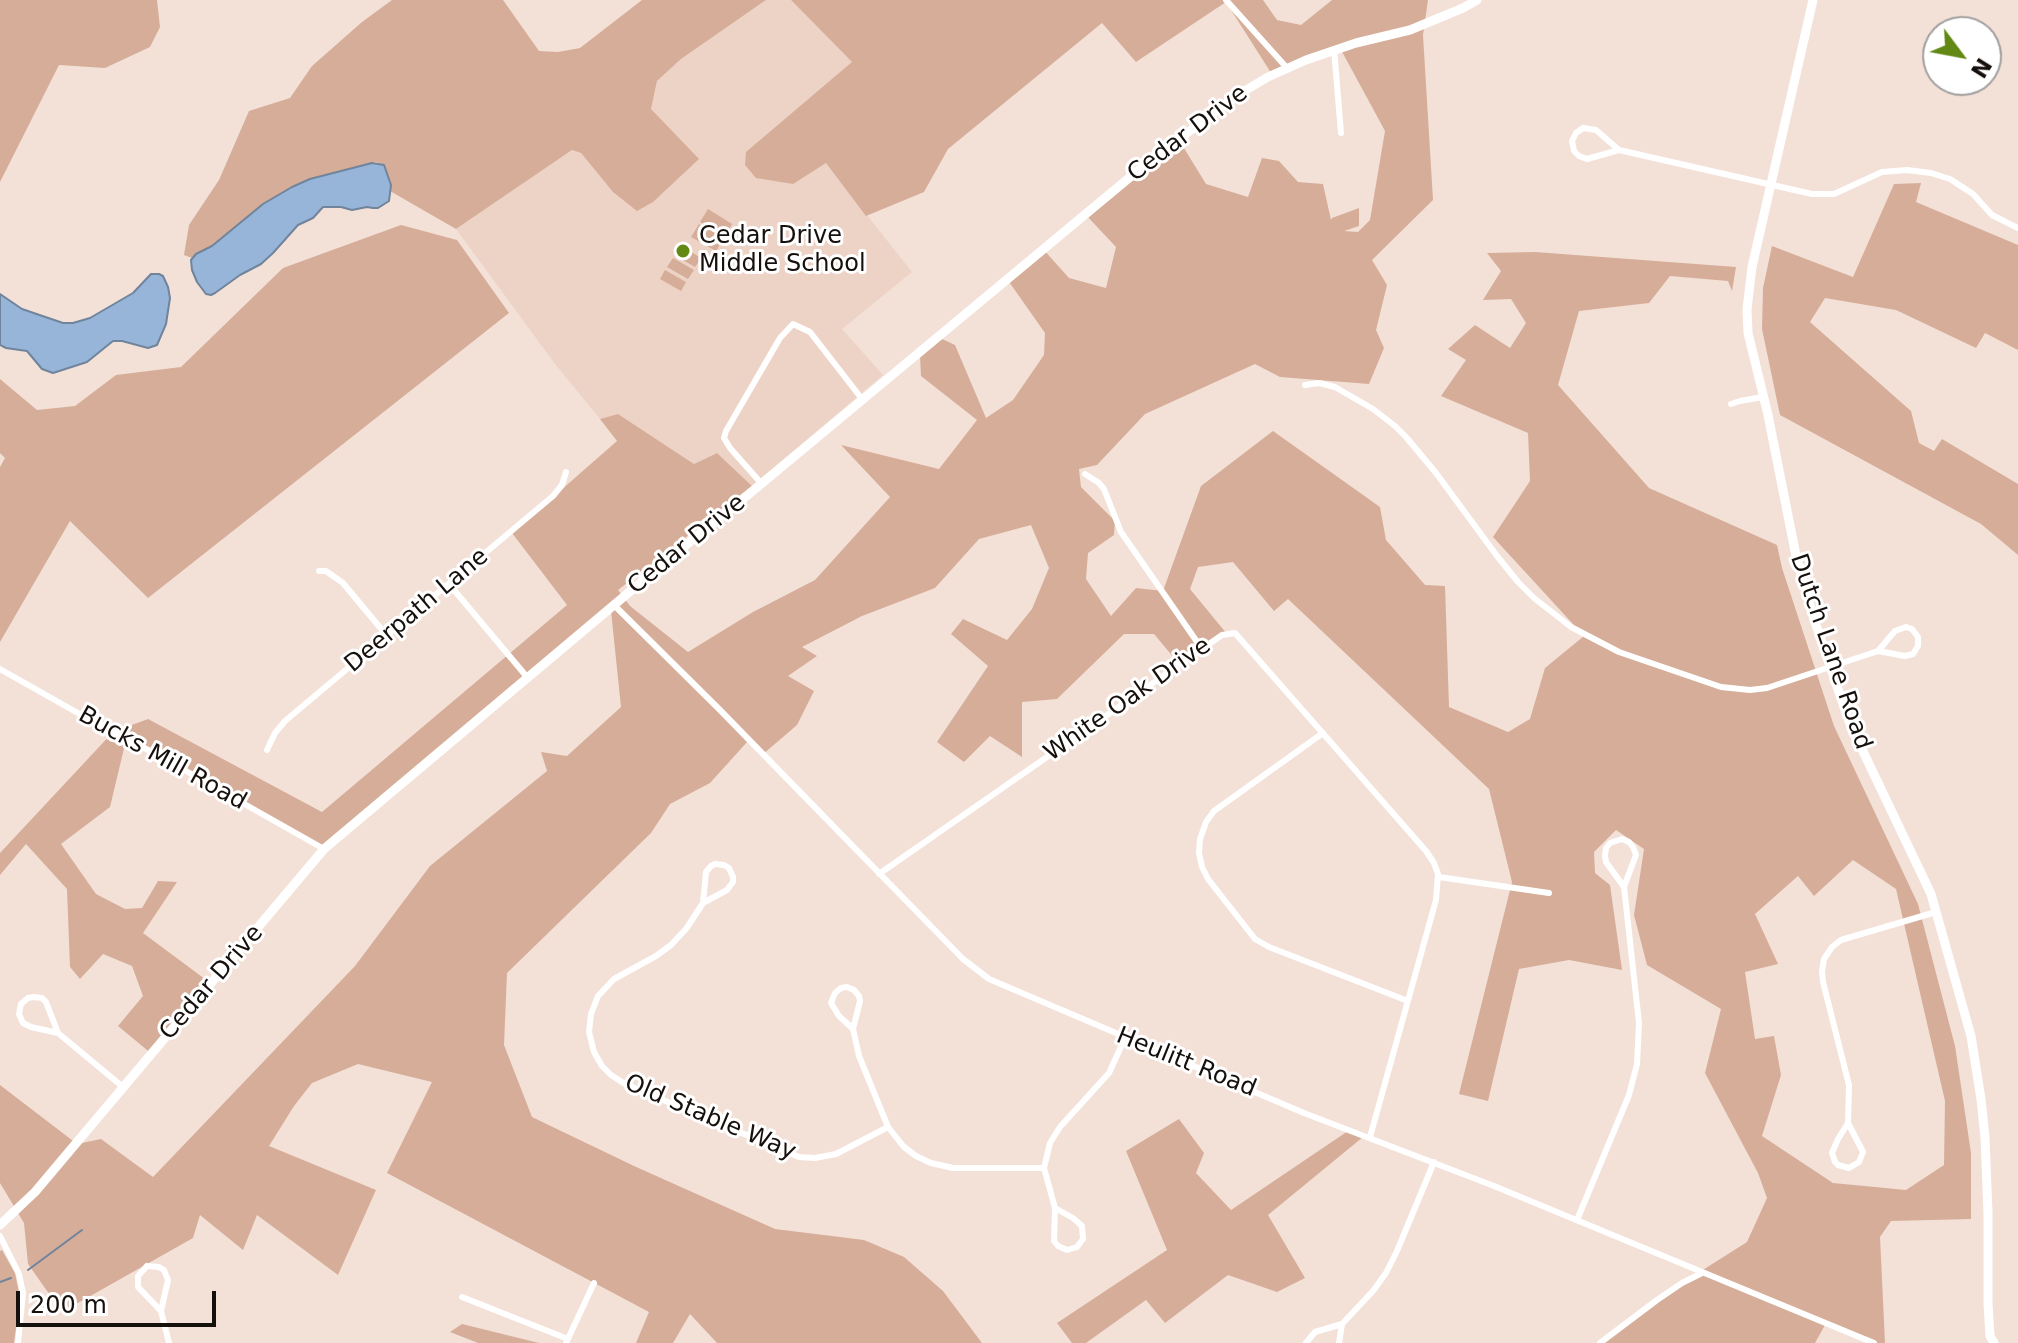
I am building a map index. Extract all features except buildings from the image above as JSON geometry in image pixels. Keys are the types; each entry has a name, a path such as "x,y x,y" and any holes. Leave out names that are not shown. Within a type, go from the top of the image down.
{"street":[{"path":"1226,0 1287,68"},
{"name":"Cedar Drive","path":"0,1225 35,1192 324,849 862,399 1172,143 1237,95 1287,68 1334,49 1410,30 1477,0"},
{"name":"Dutch Lane Road","path":"1813,0 1752,267 1747,309 1748,333 1796,556 1830,667 1850,724 1919,868 1936,912 1971,1036 1981,1099 1988,1180 1988,1304 1990,1336 1994,1343"},
{"path":"1334,49 1341,133"},
{"path":"1619,150 1583,158 1574,151 1572,141 1580,130 1591,128 1619,150 1812,194 1834,194 1882,172 1907,170 1931,173 1950,179 1973,194 1992,215 2018,228"},
{"path":"761,483 724,438 780,338 793,324 807,330 862,399"},
{"path":"1305,385 1319,383 1335,387 1395,426 1436,473 1518,582 1553,614 1619,652 1730,689 1750,690 1767,688 1878,651 1908,656 1918,646 1918,637 1912,629 1899,628 1878,651"},
{"path":"1731,404 1763,397"},
{"name":"Deerpath Lane","path":"267,750 285,721 553,496 562,485 566,472"},
{"path":"1085,474 1104,489 1121,532 1202,649"},
{"path":"319,571 326,571 343,583 387,636"},
{"path":"449,584 527,677"},
{"name":"Heulitt Road","path":"614,605 963,959 1000,985 1304,1113 1434,1162 1874,1343"},
{"name":"White Oak Drive","path":"879,874 1225,633 1231,632 1238,635 1426,851 1439,877"},
{"name":"Bucks Mill Road","path":"0,669 324,849"},
{"path":"1323,733 1214,811 1200,839 1202,867 1255,939 1408,1001"},
{"path":"1577,1220 1629,1095 1637,1064 1639,1023 1624,887 1636,855 1629,842 1617,840 1606,848 1605,856 1624,887"},
{"path":"715,864 729,868 733,877 730,887 703,903 706,872 715,864"},
{"path":"1370,1137 1436,900 1439,877 1549,893"},
{"name":"Old Stable Way","path":"703,903 671,945 614,979 598,996 591,1014 589,1032 594,1052 602,1066 625,1084 799,1157 836,1154 888,1127"},
{"path":"1848,1123 1832,1153 1835,1162 1846,1168 1855,1166 1863,1152 1848,1123 1849,1085 1823,982 1824,959 1841,940 1936,912"},
{"path":"853,1029 831,1003 841,988 851,988 859,996 860,1006 853,1029 859,1056 888,1127 916,1156 943,1166 1044,1168"},
{"path":"58,1033 49,1007 42,998 28,998 21,1004 20,1019 27,1026 58,1033 123,1087"},
{"path":"1055,1208 1082,1226 1083,1239 1077,1247 1067,1250 1054,1241 1055,1208 1044,1168 1047,1149 1053,1135 1109,1073 1125,1038"},
{"path":"1306,1343 1315,1332 1342,1324 1386,1273 1434,1162"},
{"path":"0,1236 19,1274 23,1293 18,1343"},
{"path":"161,1311 138,1287 138,1276 147,1266 164,1270 168,1280 161,1311 169,1343"},
{"path":"1600,1343 1657,1300 1703,1272"},
{"path":"462,1297 567,1341 594,1283"},
{"path":"1339,1343 1342,1324"}],"shaded area":[{"path":"0,0 157,0 160,27 150,47 105,68 59,65 0,182"},
{"path":"392,0 503,0 539,51 558,52 580,48 642,0 766,0 681,59 657,81 651,109 699,159 653,202 637,211 613,192 581,153 572,150 456,229 390,191 391,184 379,163 375,162 310,179 292,187 263,204 212,246 192,258 184,255 189,225 219,180 249,111 290,98 312,66"},
{"name":"Cedar Drive Middle School","path":"766,0 791,0 852,62 826,163 912,272 842,329 883,375 752,486 717,453 694,464 618,414 600,419 555,364 456,229 572,150 581,153 613,192 651,109 657,81 681,59"},
{"path":"791,0 1263,0 1277,20 1301,25 1332,0 1428,0 1423,35 1433,200 1372,260 1387,285 1376,330 1384,348 1369,384 1280,377 1255,364 1145,414 1097,465 1079,469 1081,487 1115,521 1114,535 1088,553 1086,579 1111,616 1136,588 1163,591 1201,486 1273,431 1380,507 1386,540 1425,585 1445,586 1449,707 1508,732 1530,719 1545,668 1584,636 1493,537 1530,481 1528,433 1441,396 1466,360 1448,349 1475,325 1510,348 1526,323 1511,299 1483,300 1501,271 1487,253 1535,252 1736,267 1732,291 1728,281 1670,276 1649,303 1579,311 1558,385 1649,488 1777,545 1834,726 1918,904 1955,1046 1971,1153 1971,1219 1891,1221 1880,1237 1885,1343 1870,1343 1825,1325 1815,1343 1602,1343 1698,1273 1747,1242 1767,1198 1758,1173 1705,1073 1721,1009 1647,965 1634,915 1644,849 1616,830 1594,852 1595,873 1610,885 1622,970 1569,960 1519,969 1488,1101 1459,1094 1512,882 1489,789 1288,599 1274,611 1233,562 1198,567 1190,589 1227,634 1180,665 1154,634 1124,634 1057,699 1022,702 1022,757 990,736 964,762 937,742 988,666 951,634 963,619 1007,640 1032,609 1049,568 1031,525 979,539 935,588 862,616 802,647 817,656 788,676 814,691 797,725 762,755 748,741 710,783 670,804 651,833 507,973 504,1045 532,1117 775,1229 864,1240 904,1257 943,1291 982,1343 717,1343 690,1314 673,1343 636,1343 649,1312 387,1173 432,1082 358,1064 312,1083 269,1146 376,1190 338,1275 257,1215 243,1250 200,1215 193,1238 62,1312 28,1264 24,1223 0,1183 0,1085 77,1144 101,1139 153,1177 355,966 430,866 547,771 541,752 567,756 621,707 611,611 328,850 126,740 110,807 61,844 96,894 125,909 142,908 158,881 177,882 143,933 213,985 153,1055 118,1026 143,996 132,966 103,954 80,979 70,967 67,889 26,844 0,875 0,853 113,732 148,719 322,812 567,605 512,533 617,441 600,419 618,414 694,464 717,453 752,486 618,590 630,606 688,652 753,612 815,580 890,497 841,445 939,469 977,420 921,376 920,355 940,338 955,345 986,418 1013,400 1044,355 1045,333 1007,279 1043,249 1069,278 1106,288 1116,247 1085,214 1179,140 1206,184 1248,197 1262,158 1279,161 1298,182 1323,184 1331,220 1359,208 1359,226 1344,231 1358,232 1370,220 1385,131 1340,48 1273,76 1226,2 1136,62 1102,23 948,149 924,192 866,216 826,163 793,184 756,178 745,165 746,152 852,62","holes":["1853,860 1896,889 1945,1101 1944,1165 1906,1190 1833,1183 1762,1136 1781,1075 1774,1036 1755,1039 1745,972 1778,964 1755,914 1798,876 1814,896"]},
{"path":"1921,183 1916,202 2018,245 2018,350 1985,333 1976,348 1896,310 1825,298 1810,322 1911,411 1919,443 1934,451 1942,439 2018,484 2018,555 1981,524 1780,415 1762,329 1763,288 1772,246 1853,277 1894,184"},
{"path":"708,209 732,224 725,237 700,222"},
{"path":"699,224 724,238 716,251 691,237"},
{"path":"401,225 457,240 509,313 148,598 70,521 0,642 0,467 5,458 0,453 0,379 37,410 75,406 116,375 181,367 283,268"},
{"path":"680,245 701,258 695,267 674,255"},
{"path":"673,258 694,270 688,279 667,267"},
{"path":"665,270 686,282 681,291 660,279"},
{"path":"1179,1119 1204,1153 1196,1173 1231,1210 1348,1131 1363,1137 1268,1215 1305,1278 1277,1292 1228,1275 1165,1323 1146,1300 1086,1343 1072,1343 1057,1323 1167,1250 1126,1151"},
{"path":"2,1250 15,1273 20,1298 14,1343 0,1343"},
{"path":"462,1324 539,1343 478,1343 450,1332"}],"water":[{"path":"372,163 384,165 391,185 389,201 378,208 352,210 323,207 313,218 298,225 261,264 215,293 206,294 197,282 191,260 196,254 212,246 263,204 310,179"},
{"path":"151,274 163,276 170,298 166,324 157,345 148,348 113,341 87,362 53,373 42,369 27,351 0,345 0,294 22,309 63,323 73,323 90,318 133,293"}],"waterway":[{"path":"28,1270 82,1230"},
{"path":"0,1282 11,1278"}],"place":[{"name":"Cedar Drive Middle School","path":"683,251"}]}
